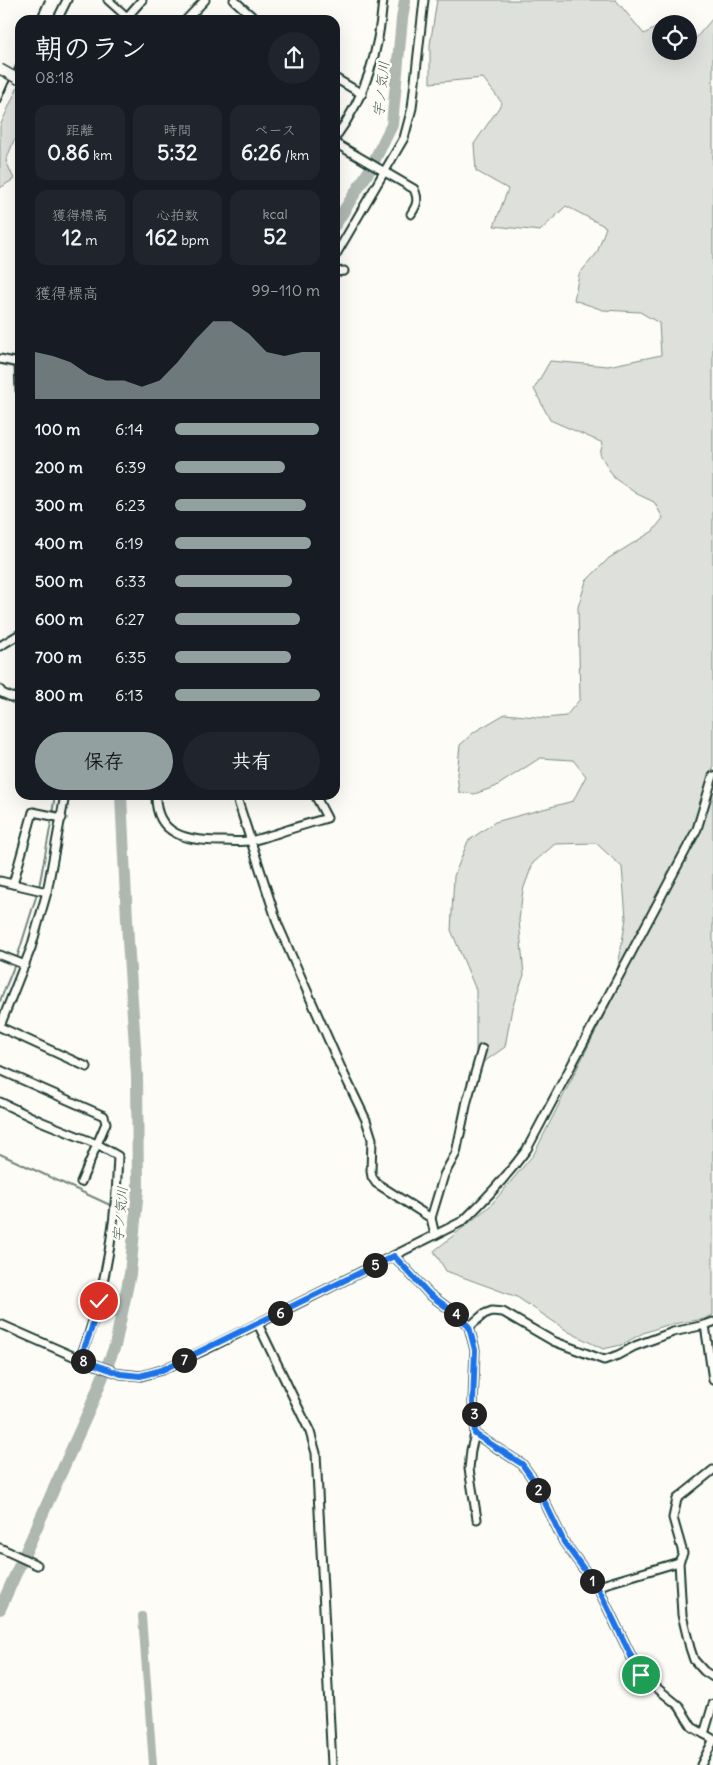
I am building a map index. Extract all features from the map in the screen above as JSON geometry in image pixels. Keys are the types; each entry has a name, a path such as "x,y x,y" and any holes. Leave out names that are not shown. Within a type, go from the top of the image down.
{"main road":[{"path":"0,69 15,77"}],"street":[{"path":"59,15 66,0"},
{"path":"108,0 123,15"},
{"path":"130,15 142,0"},
{"path":"190,15 204,0"},
{"path":"234,0 250,15"},
{"path":"340,130 362,94 374,61 383,0"},
{"path":"340,248 404,138 412,108 424,0"},
{"path":"340,81 362,94"},
{"path":"340,145 414,190 417,197 417,205 412,214"},
{"path":"340,271 344,271"},
{"path":"0,360 15,362"},
{"path":"0,646 15,637"},
{"path":"0,690 2,693 15,697"},
{"path":"0,1324 81,1360 121,1374 140,1376 162,1370 258,1324 463,1221 510,1172 527,1148 697,829 713,776"},
{"path":"64,800 47,892 25,965 0,1027 87,1067"},
{"path":"156,800 159,817 164,824 182,836 200,840 250,841 327,818 318,800"},
{"path":"238,800 278,925 366,1120 372,1139 370,1170 372,1177 376,1183 431,1218"},
{"path":"13,884 34,812 62,818"},
{"path":"0,881 47,892"},
{"path":"0,955 25,965"},
{"path":"435,1235 431,1218 444,1175 456,1153 467,1101 482,1049"},
{"path":"0,1070 104,1116 106,1122 81,1182"},
{"path":"0,1102 40,1121 97,1144 118,1156 116,1204 99,1301 81,1360"},
{"path":"394,1256 429,1294 460,1317 469,1327 475,1350 473,1403 475,1434 471,1450 470,1469 477,1519"},
{"path":"469,1327 484,1314 492,1311 504,1312 553,1341 604,1360 673,1332 713,1322"},
{"path":"258,1324 309,1429 316,1453 332,1765"},
{"path":"705,1325 713,1380"},
{"path":"475,1434 522,1464 535,1482 564,1542 599,1590 632,1658 634,1666 641,1675 679,1706 692,1727 713,1740 701,1765"},
{"path":"713,1470 677,1499 673,1518 683,1553 679,1562 682,1615 690,1648 694,1660 704,1671 713,1677"},
{"path":"2,1549 37,1565"},
{"path":"599,1590 605,1584 679,1562"},
{"path":"704,1734 713,1704"}],"shaded area":[{"path":"437,0 616,0 644,34 652,30 652,60 697,60 697,37 713,18 713,1315 704,1319 667,1325 643,1333 621,1345 603,1349 569,1332 517,1297 446,1271 434,1251 490,1206 534,1154 613,997 626,918 622,867 596,843 555,844 533,863 523,890 519,920 524,975 512,1008 505,1047 484,1062 476,1051 476,990 451,930 454,876 468,841 495,822 573,801 586,776 573,760 540,758 495,787 474,794 459,792 457,774 460,745 474,732 505,714 546,718 566,716 580,699 578,607 586,581 609,558 653,531 663,518 654,502 637,494 614,478 600,454 603,443 550,420 534,389 550,361 608,366 661,355 659,323 640,312 603,310 574,300 579,274 597,253 606,227 566,206 540,231 494,226 508,189 476,171 474,144 502,103 483,78 430,83 430,45"},
{"path":"15,93 15,140 6,161 14,179 0,188 0,126"}],"waterway":[{"name":"宇ノ気川","path":"340,217 369,171 392,125 405,0"},
{"path":"52,814 54,800"},
{"name":"宇ノ気川","path":"0,1609 91,1406 115,1346 130,1274 138,1189 137,1076 121,800"},
{"path":"39,887 52,818"},
{"path":"17,958 37,894"},
{"path":"0,1001 15,964"},
{"path":"0,1154 110,1205"},
{"path":"123,1207 136,1210"},
{"path":"142,1616 153,1765"}],"railway":[{"path":"38,15 45,0"},
{"path":"0,102 15,68"}],"route":[{"path":"99,1301 80,1359 121,1374 140,1376 162,1370 209,1348 394,1256 429,1294 460,1317 469,1327 475,1350 473,1403 475,1434 522,1464 535,1482 564,1542 599,1590 632,1658 634,1666 641,1675"}]}
